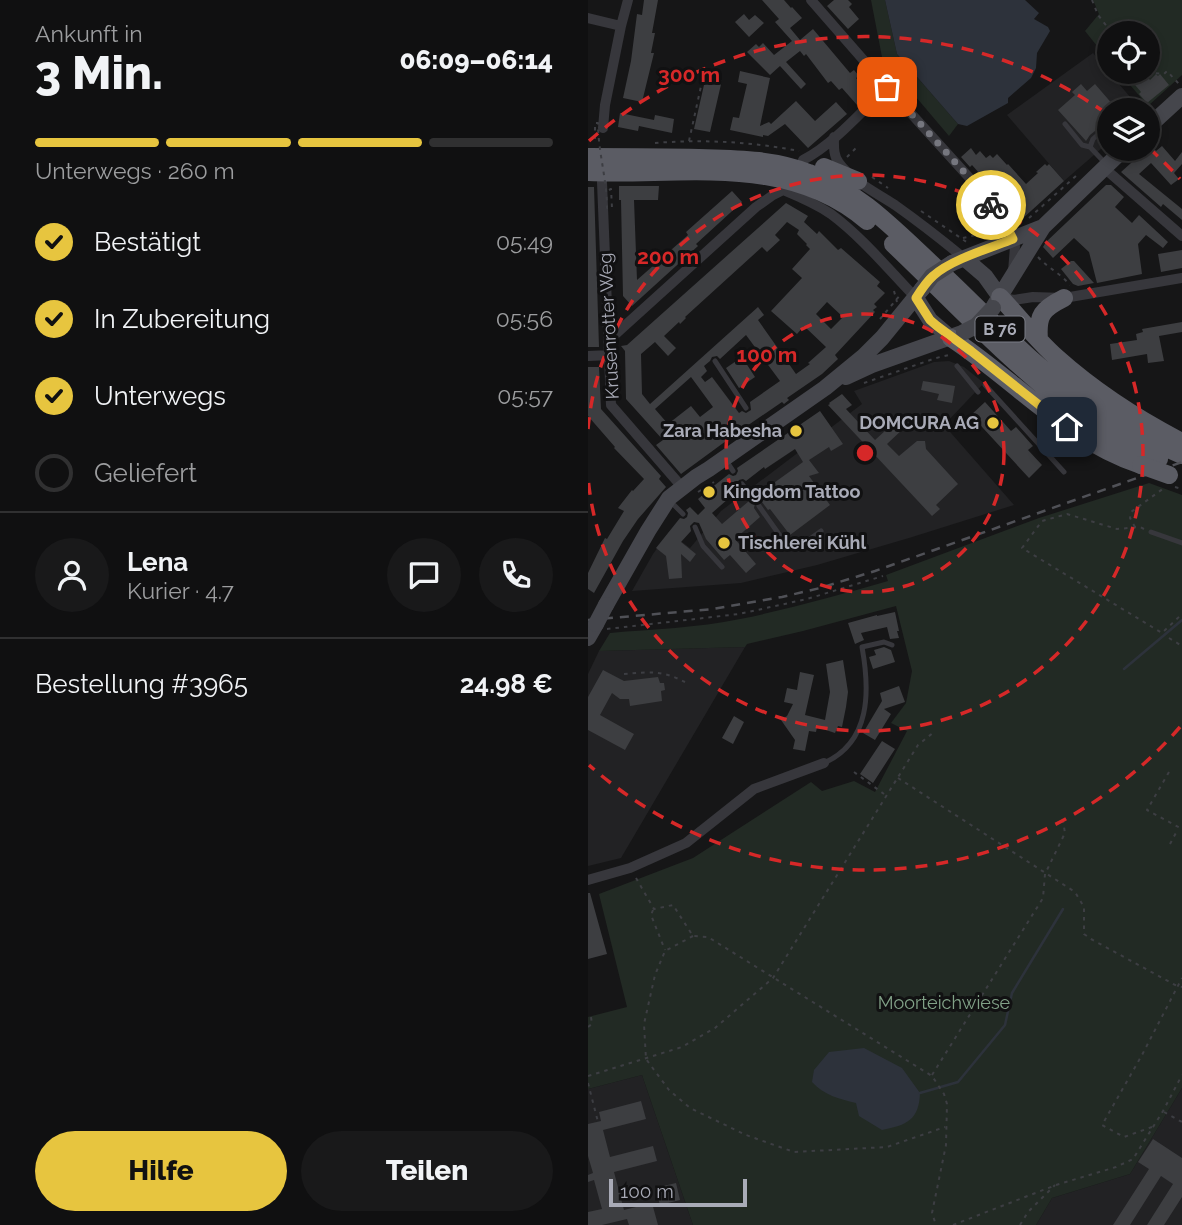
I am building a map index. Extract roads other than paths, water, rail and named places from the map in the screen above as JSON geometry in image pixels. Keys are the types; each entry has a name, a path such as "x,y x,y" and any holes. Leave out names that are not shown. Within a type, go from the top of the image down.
{"highway":[{"path":"649,157 713,149 757,151 803,160 858,180"},
{"name":"B 76","path":"588,157 744,159 775,163 808,172 838,185 870,208 1033,360 1068,389 1175,464"},
{"path":"697,172 783,190"},
{"name":"B 76","path":"600,181 697,172 751,173 786,179 819,190 864,218 1004,351 1059,398 1093,423 1175,464"},
{"path":"1039,340 1040,316 1050,305 1068,294"},
{"path":"996,302 1069,368 1144,422 1175,464"},
{"path":"955,342 971,351 1067,427 1111,454 1141,465 1175,464"}],"main road":[{"path":"1160,116 1180,99"},
{"path":"673,508 669,498 689,490 728,465 759,426 825,388 873,365 955,342 976,326 996,302 1042,226 1111,161"},
{"path":"825,388 882,338 932,276 958,260 1042,226"},
{"path":"958,260 985,276 996,302"},
{"path":"919,293 930,320 955,342"},
{"path":"595,631 606,605 648,531 702,480 711,476"}],"street":[{"path":"599,133 628,0"},
{"path":"811,0 975,184 1004,221 1015,246 1013,272"},
{"path":"588,18 621,26"},
{"path":"803,160 835,137 887,87"},
{"path":"835,137 834,150 837,160 858,180 898,207 958,260"},
{"path":"1105,166 1182,236"},
{"name":"Krusenrotter Weg","path":"600,181 611,405 689,490"},
{"path":"609,340 756,207 783,190 824,209 854,232 919,293"},
{"path":"996,302 1182,278"},
{"path":"588,356 610,355"},
{"path":"588,880 630,868 687,843 754,789 824,763"}],"lane":[{"path":"1065,124 1082,145 1090,147 1105,166"},
{"path":"1090,147 1097,135"},
{"path":"715,361 746,408"},
{"path":"957,366 978,392"},
{"path":"985,385 1064,472"},
{"path":"742,484 753,498"},
{"path":"759,506 789,547 803,544 821,531"},
{"path":"695,527 703,545 722,567"},
{"path":"1151,531 1182,543"},
{"path":"824,763 836,758 859,730 867,698 862,647 884,642 892,645"}],"waterway":[{"path":"1124,669 1182,620"},
{"path":"920,1093 958,1082 1005,1025 1012,993 1063,909"}],"railway":[{"path":"588,620 713,609 820,588 1182,462"}],"place":[{"name":"DOMCURA AG","path":"993,423"},
{"name":"Zara Habesha","path":"796,431"},
{"name":"Kingdom Tattoo","path":"709,492"},
{"name":"Tischlerei Kühl","path":"724,543"}],"park label":[{"name":"Moorteichwiese","path":"944,1003"}]}
